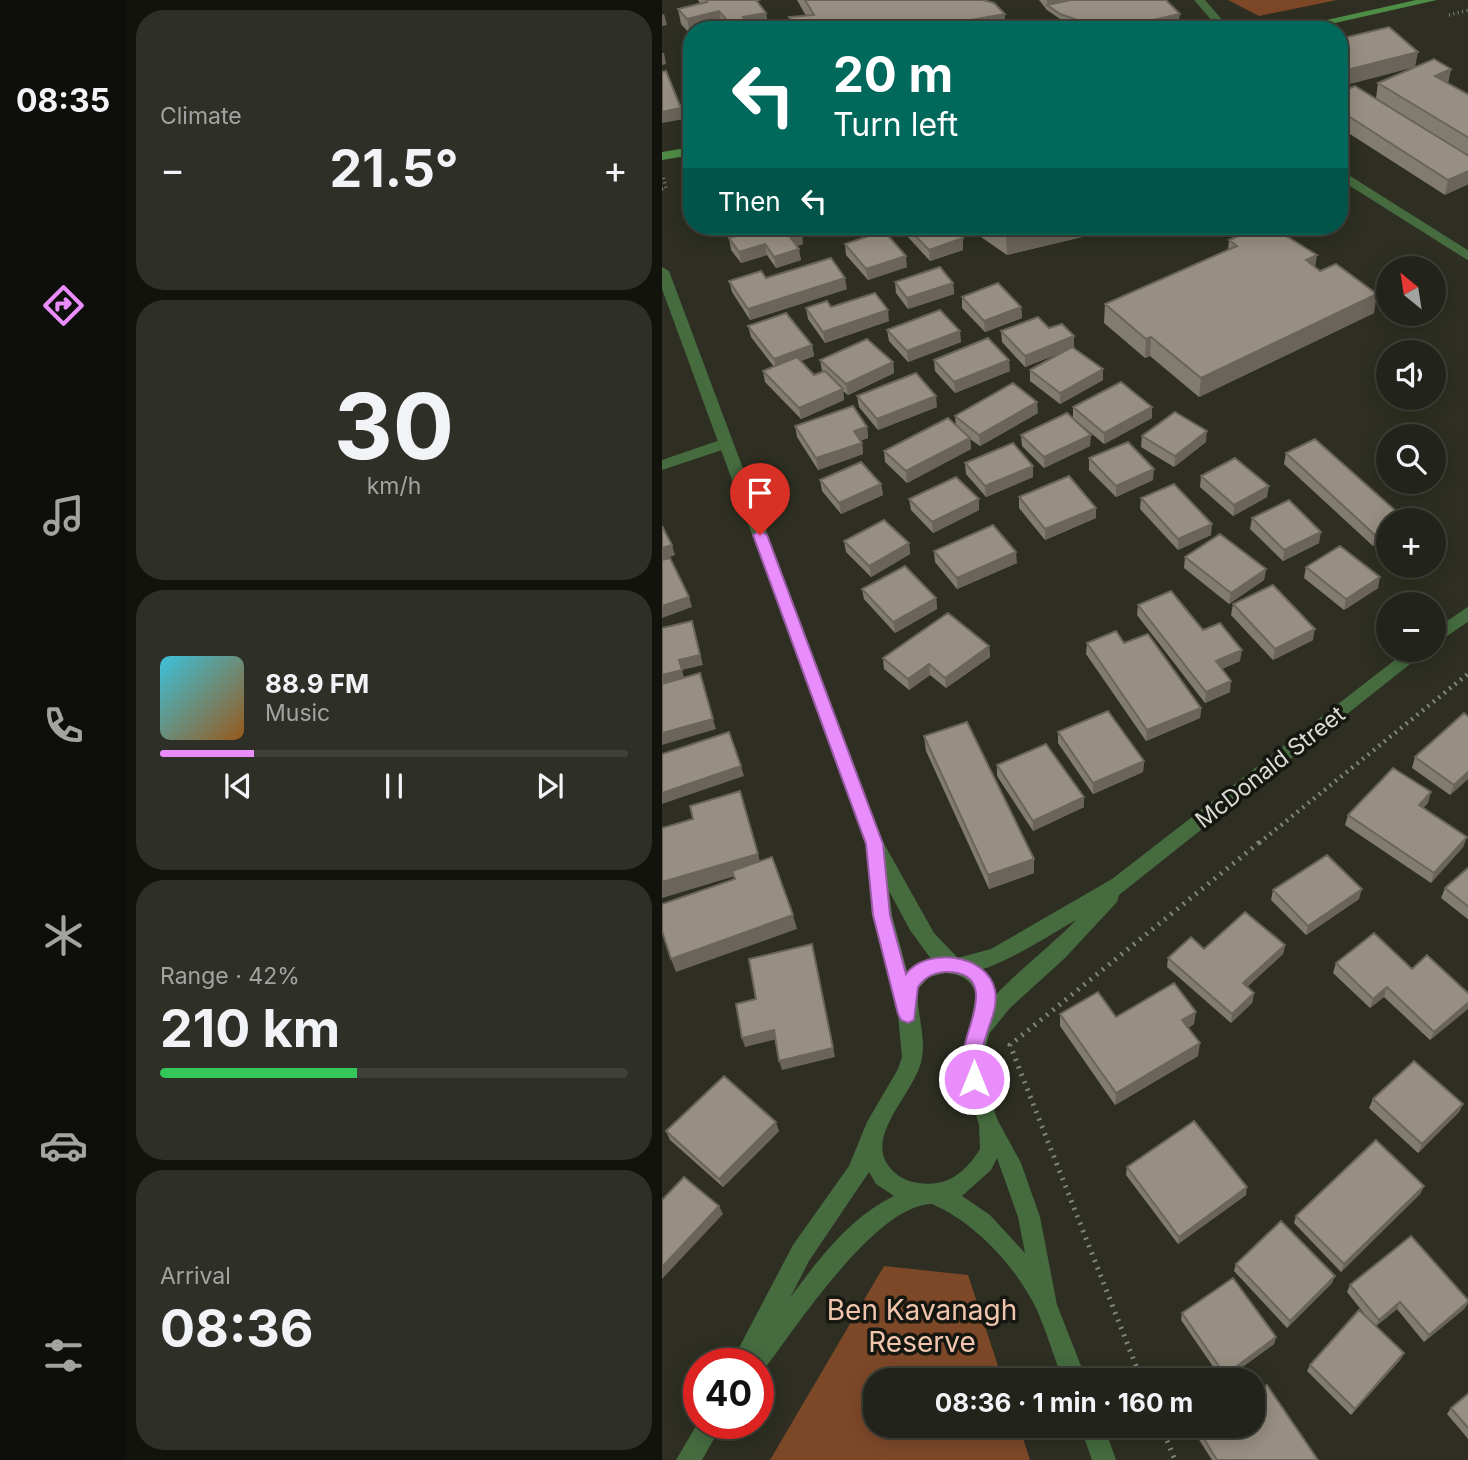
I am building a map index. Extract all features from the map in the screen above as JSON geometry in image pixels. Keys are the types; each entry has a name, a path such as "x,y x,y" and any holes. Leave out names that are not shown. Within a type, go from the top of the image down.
{"main road":[{"path":"1330,21 1432,0"},
{"path":"662,156 683,152"}],"street":[{"path":"1199,0 1218,21"},
{"path":"1348,179 1469,257"},
{"path":"662,271 874,844 921,934 954,965 976,975 986,990 985,1011 977,1035 972,1070 988,1118 993,1143 986,1161 962,1184 947,1192 928,1194 895,1205 869,1223 767,1348"},
{"path":"662,465 726,443"},
{"path":"1446,630 1469,612"},
{"name":"McDonald Street","path":"908,1014 906,994 913,977 927,968 996,956 1119,885 1404,662"},
{"path":"751,1348 801,1253 857,1173 873,1139 881,1112 906,1076 912,1061 913,1037 881,915 874,844"},
{"name":"McDonald Street","path":"977,1035 1003,1002 1073,937 1119,885"},
{"path":"988,1118 1003,1146 1029,1217 1046,1305 1070,1368"},
{"path":"873,1139 875,1159 884,1177 900,1188 928,1194 965,1208 1012,1252 1046,1305"},
{"path":"1096,1438 1104,1460"},
{"path":"688,1460 701,1439"}],"path":[{"path":"1137,1368 1010,1045 1469,673"},
{"path":"1166,1438 1175,1460"}],"green space":[{"path":"1228,0 1337,0 1259,16"},
{"name":"Ben Kavanagh Reserve","path":"884,1266 968,1275 999,1368 863,1368 863,1438 1023,1438 1030,1460 770,1460"}],"building":[{"path":"706,0 756,0 766,13 743,17 746,21 727,21 719,11 687,19 678,9 707,2"},
{"path":"805,0 983,0 994,3 1005,14 965,21 791,21 789,17 814,15"},
{"path":"1071,0 1166,0 1180,14 1148,21 1081,21 1060,14 1047,5"},
{"path":"1389,27 1418,52 1348,70 1348,37"},
{"path":"1434,59 1451,69 1435,76 1469,95 1469,138 1378,83"},
{"path":"666,71 681,108 662,112 662,72"},
{"path":"1355,86 1469,156 1469,171 1448,180 1348,116 1348,89"},
{"path":"740,235 796,235 790,237 799,249 774,257 765,244 739,252 729,238"},
{"path":"872,235 888,235 906,256 866,269 845,244"},
{"path":"915,235 960,235 963,238 929,250"},
{"path":"1240,235 1285,235 1317,255 1306,260 1320,271 1336,264 1376,294 1201,378 1151,337 1146,339 1105,304 1237,246 1229,240"},
{"path":"831,258 845,278 748,309 729,281 761,271 766,278"},
{"path":"940,267 953,283 907,298 895,282"},
{"path":"998,283 1021,307 984,321 962,297"},
{"path":"875,293 888,310 823,332 806,308 827,301 831,307"},
{"path":"940,310 960,331 907,351 887,330"},
{"path":"786,313 812,345 774,359 748,326"},
{"path":"1038,317 1049,328 1062,324 1074,336 1025,356 1001,331"},
{"path":"988,338 1009,360 954,382 934,360"},
{"path":"867,339 893,362 846,384 820,360"},
{"path":"1072,347 1103,369 1060,393 1030,370"},
{"path":"797,357 814,375 825,371 843,389 799,408 763,371"},
{"path":"916,373 936,396 877,419 857,396"},
{"path":"1121,382 1152,407 1104,433 1073,407"},
{"path":"1013,383 1037,402 979,435 955,416"},
{"path":"853,406 867,427 854,431 862,443 816,458 795,426"},
{"path":"1175,412 1207,431 1175,456 1142,436"},
{"path":"1067,413 1091,435 1044,457 1021,435"},
{"path":"948,418 970,438 906,471 884,451"},
{"path":"1315,439 1393,508 1376,508 1376,535 1375,535 1286,453"},
{"path":"1128,442 1154,469 1116,486 1089,458"},
{"path":"1013,443 1033,466 985,486 965,463"},
{"path":"1235,458 1269,486 1234,505 1201,476"},
{"path":"861,462 881,484 839,503 820,480"},
{"path":"1069,476 1096,508 1045,529 1019,497"},
{"path":"956,477 979,499 932,522 909,499"},
{"path":"1174,484 1212,524 1178,539 1141,498"},
{"path":"1289,500 1321,532 1284,550 1252,518"},
{"path":"884,520 909,543 869,566 844,541"},
{"path":"993,525 1016,552 957,578 934,551"},
{"path":"662,526 672,545 662,548"},
{"path":"1220,534 1266,569 1231,593 1185,557"},
{"path":"1340,546 1378,578 1346,599 1306,567"},
{"path":"670,558 689,597 662,606 662,560"},
{"path":"905,566 936,598 893,622 862,589"},
{"path":"1273,585 1315,629 1275,649 1233,604"},
{"path":"1171,591 1203,630 1220,623 1242,650 1216,661 1231,681 1206,692 1138,605"},
{"path":"948,613 989,646 945,678 929,664 908,679 883,658"},
{"path":"692,621 700,655 679,660 682,670 662,675 662,628"},
{"path":"1116,631 1124,643 1148,634 1201,708 1147,730 1087,643"},
{"path":"700,673 713,719 662,733 662,684"},
{"path":"1108,711 1144,761 1093,783 1058,732"},
{"path":"1464,713 1469,717 1469,771 1454,785 1415,757"},
{"path":"967,722 1034,859 988,875 924,736"},
{"path":"729,732 741,766 662,793 662,754"},
{"path":"1046,744 1084,797 1033,821 997,765"},
{"path":"1393,768 1431,792 1419,805 1467,837 1434,873 1348,815"},
{"path":"740,791 758,854 662,882 662,828 693,819 690,806"},
{"path":"1327,855 1362,889 1308,926 1273,890"},
{"path":"772,857 793,915 671,959 662,931 662,904 735,879 732,871"},
{"path":"1469,867 1469,907 1445,888"},
{"path":"1245,912 1285,945 1243,983 1254,993 1232,1014 1168,958 1191,937 1204,949"},
{"path":"1374,933 1412,969 1427,955 1469,994 1469,1002 1434,1032 1387,987 1373,999 1336,963"},
{"path":"812,944 833,1048 779,1061 774,1030 742,1038 736,1004 756,999 749,959"},
{"path":"1174,983 1196,1012 1182,1020 1200,1043 1116,1093 1060,1014 1098,992 1116,1017"},
{"path":"1414,1061 1463,1104 1422,1144 1373,1099"},
{"path":"724,1076 776,1122 719,1179 666,1131"},
{"path":"1194,1121 1247,1187 1179,1237 1127,1167"},
{"path":"1376,1140 1424,1186 1344,1264 1296,1216"},
{"path":"684,1177 719,1206 662,1267 662,1200"},
{"path":"1281,1221 1335,1276 1290,1321 1236,1264"},
{"path":"1411,1236 1469,1301 1429,1335 1400,1302 1379,1320 1350,1285"},
{"path":"1233,1278 1276,1337 1234,1368 1220,1368 1182,1313"},
{"path":"1359,1310 1404,1353 1355,1409 1310,1365"},
{"path":"1267,1385 1318,1460 1217,1460 1204,1438 1265,1438"},
{"path":"1469,1393 1469,1429 1451,1408"}],"route":[{"path":"760,535 874,844 881,915 908,1014 906,994 909,984 913,977 927,968 946,964 963,967 980,979 986,990 985,1011 973,1049 974,1079"}]}
